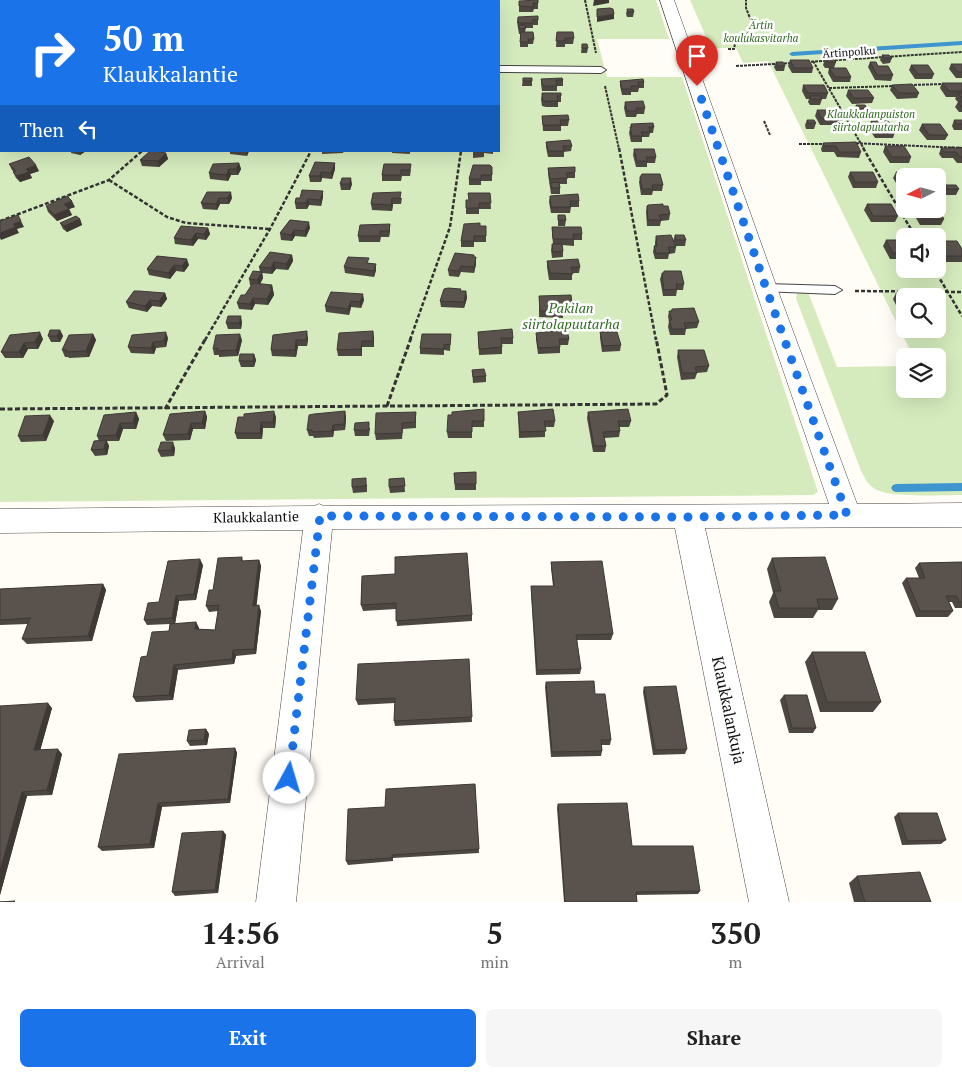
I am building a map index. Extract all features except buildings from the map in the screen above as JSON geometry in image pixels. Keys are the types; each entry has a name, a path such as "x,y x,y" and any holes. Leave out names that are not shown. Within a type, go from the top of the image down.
{"street":[{"path":"667,0 766,288 847,515"},
{"name":"Klaukkalantie","path":"0,521 320,516 688,517 962,515"},
{"path":"276,902 320,516"},
{"name":"Klaukkalankuja","path":"688,517 769,902"}],"lane":[{"path":"500,69 601,70"},
{"path":"766,288 834,290"}],"path":[{"path":"0,409 656,404 667,396 620,153 592,39 585,0"},
{"path":"728,50 734,49 735,44 754,28 746,8 746,0"},
{"name":"Ärtinpolku","path":"804,62 962,52"},
{"path":"813,61 910,228"},
{"path":"736,66 796,62"},
{"path":"905,85 952,84"},
{"path":"829,88 895,86"},
{"path":"764,121 770,135"},
{"path":"799,144 832,144"},
{"path":"852,144 962,148"},
{"path":"0,221 110,180 141,152"},
{"path":"164,409 270,229 310,152"},
{"path":"387,406 450,228 461,152"},
{"path":"110,180 167,217 186,223 270,229"},
{"path":"939,278 962,316"},
{"path":"834,290 962,292"}],"green space":[{"name":"Pakilan siirtolapuutarha","path":"500,0 656,0 669,39 597,39 607,77 682,77 818,492 813,495 0,502 0,152 500,152"},
{"path":"690,0 962,0 962,495 917,495 882,492 875,489 869,483 861,471 796,298 797,293 808,292 837,367 896,366 896,398 946,398 946,348 909,348 904,338 946,338 946,288 896,288 896,321 768,61 743,63 736,48 711,48"}],"waterway":[{"path":"792,54 962,43"},
{"path":"896,488 962,487"}],"route":[{"path":"289,778 320,516 688,517 847,515 766,288 697,86"}],"park label":[{"name":"Ärtin koulukasvitarha","path":"761,31"},
{"name":"Klaukkalanpuiston siirtolapuutarha","path":"871,120"}]}
